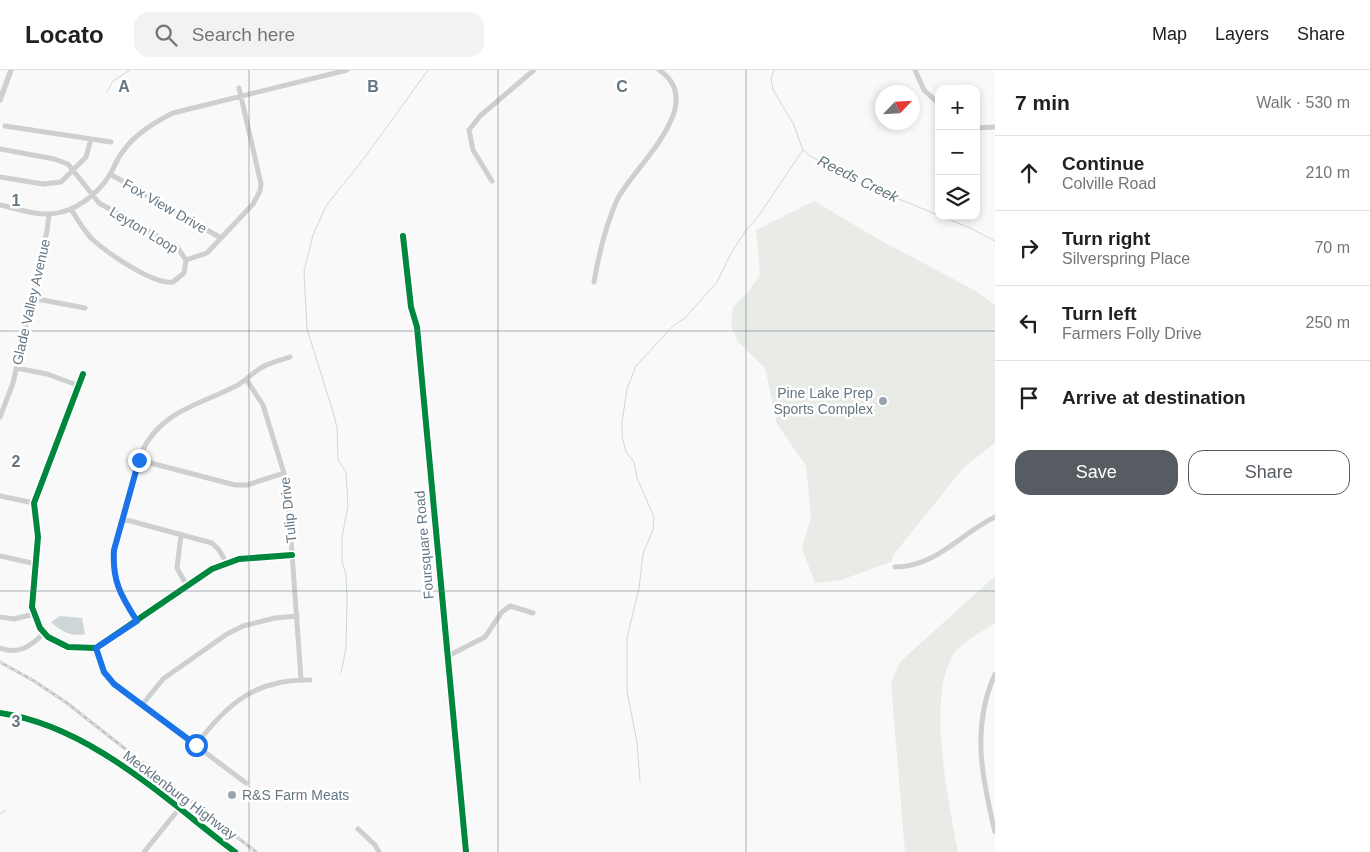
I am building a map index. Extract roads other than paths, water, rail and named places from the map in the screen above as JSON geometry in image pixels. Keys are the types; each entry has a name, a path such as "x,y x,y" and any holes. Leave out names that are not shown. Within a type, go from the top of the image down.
{"main road":[{"name":"Mecklenburg Highway","path":"0,713 54,728 89,745 116,762 235,852"}],"street":[{"path":"0,100 11,70"},
{"path":"0,205 49,214 71,209 92,196 110,174 123,150 134,138 158,120 173,114 347,70"},
{"path":"492,181 473,150 469,130 480,116 534,70"},
{"path":"594,282 604,232 618,198 663,137 676,111 676,97 671,81 658,70"},
{"path":"915,70 924,90 935,100"},
{"path":"186,260 207,253 253,204 260,191 261,184 239,88"},
{"path":"5,126 111,142"},
{"path":"980,128 995,127"},
{"path":"0,177 52,184 61,182 86,156 91,139"},
{"path":"0,149 54,158 68,164 92,196"},
{"name":"Fox View Drive","path":"110,174 221,238"},
{"name":"Leyton Loop","path":"71,209 90,236 101,246 160,282 173,282 184,274 186,260 176,247 92,196"},
{"name":"Glade Valley Avenue","path":"0,416 13,383 47,232 49,214"},
{"name":"Foursquare Road","path":"403,236 411,307 417,328 446,657 466,852"},
{"path":"32,298 84,308"},
{"path":"137,621 116,586 113,564 114,550 139,460 150,436 173,414 246,379 264,366 290,357"},
{"path":"16,368 47,374 77,385"},
{"path":"83,374 77,385 34,503 38,537 31,600 34,614 44,633 58,644 68,648 96,648 187,586 226,562 292,555"},
{"name":"Tulip Drive","path":"246,379 263,405 287,483 301,679"},
{"path":"139,460 235,485 247,485 284,473"},
{"path":"0,496 34,503"},
{"path":"895,567 910,566 934,556 995,517"},
{"path":"123,518 212,543 226,562"},
{"path":"181,535 177,568 187,586"},
{"path":"0,556 36,564"},
{"path":"446,657 486,637 502,612 510,606 533,613"},
{"path":"0,617 14,619 34,614"},
{"path":"142,705 163,679 227,634 243,626 275,618 297,616"},
{"path":"0,648 18,651 34,643 44,633"},
{"path":"96,648 104,672 109,679 246,783"},
{"path":"995,674 982,714 979,740 981,771 995,832"},
{"path":"196,745 219,715 254,690 277,682 301,679 310,680"},
{"path":"144,852 178,810"},
{"path":"358,829 375,845 379,852"}],"waterway":[{"path":"107,92 113,81 130,70"},
{"path":"341,673 346,648 346,575 342,561 342,537 348,506 346,472 338,460 337,427 307,329 304,271 313,235 326,206 368,153 428,70"},
{"name":"Reeds Creek","path":"774,70 771,79 773,90 793,123 803,150 810,156 862,184 970,228 995,241"},
{"path":"640,781 637,742 627,692 627,638 639,588 643,554 653,529 654,517 637,478 634,462 626,452 622,437 622,422 627,389 636,366 673,326 685,318 717,282 730,255 746,230 757,218 803,150"},
{"path":"0,814 6,810"}],"railway":[{"path":"0,662 34,681 67,703 256,852"}],"place":[{"name":"Pine Lake Prep Sports Complex","path":"883,401"},
{"name":"R&S Farm Meats","path":"232,795"}]}
